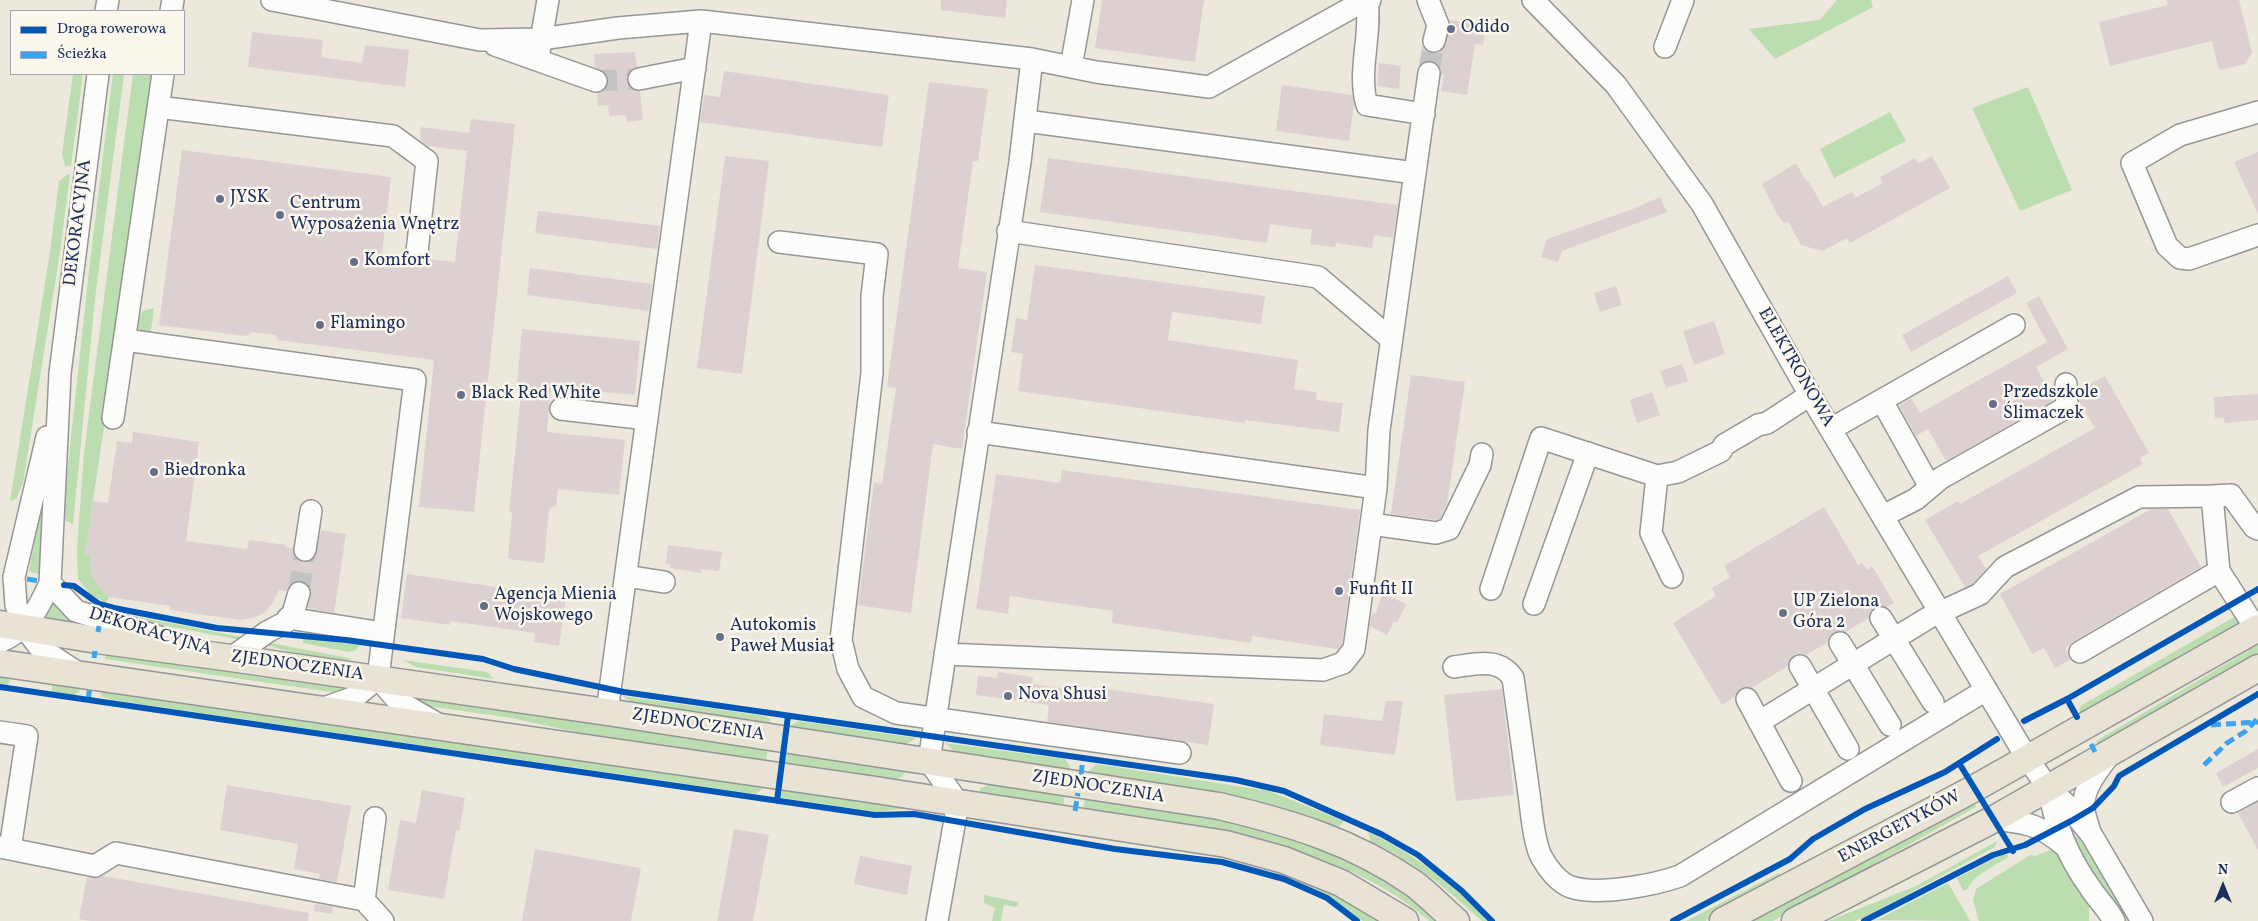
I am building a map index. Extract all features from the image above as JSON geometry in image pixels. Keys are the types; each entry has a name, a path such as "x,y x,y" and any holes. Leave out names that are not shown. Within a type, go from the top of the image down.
{"main road":[{"name":"ZJEDNOCZENIA","path":"12,626 99,641 378,678 607,712 1219,806 1280,820 1340,842 1377,860 1415,884 1456,921"},
{"name":"ENERGETYKÓW","path":"1723,921 1975,788 2257,629"},
{"name":"ZJEDNOCZENIA","path":"0,663 445,727 1226,844 1284,860 1341,883 1405,921"},
{"name":"ENERGETYKÓW","path":"1795,921 2049,789 2258,668"}],"street":[{"path":"272,0 480,40 596,81"},
{"path":"538,60 548,0"},
{"path":"1072,67 1083,0"},
{"path":"480,40 541,39 618,28 701,21 1032,59 1072,67 1209,87 1368,0 1369,28 1363,92 1367,105 1424,114"},
{"path":"1428,0 1438,25 1434,41"},
{"name":"ELEKTRONOWA","path":"1533,0 1616,86 1702,204 1810,395 2027,758 2049,789"},
{"path":"1666,47 1683,0"},
{"path":"607,712 701,21"},
{"path":"937,921 958,803 929,761 1026,121 1032,59"},
{"path":"639,79 695,68"},
{"path":"945,654 1323,670 1343,663 1354,649 1376,488 1379,430 1414,173 1424,114 1428,73"},
{"name":"DEKORACYJNA","path":"0,642 12,626 39,608 50,583 60,373 98,75"},
{"path":"113,418 162,75"},
{"path":"158,107 393,136 427,161 417,252"},
{"path":"2258,112 2180,135 2132,163 2167,246 2180,258 2189,259 2258,236"},
{"path":"1026,121 1414,173"},
{"path":"1008,230 1318,277 1391,339"},
{"path":"779,242 877,254 872,296 872,373 841,640 848,670 863,697 896,713 1180,754"},
{"path":"1831,429 2014,326"},
{"path":"125,340 415,380 378,678 398,702 445,727"},
{"name":"DEKORACYJNA","path":"12,626 16,605 7,582 27,525 60,373"},
{"path":"1883,516 1916,499 1942,478 2067,407 2066,384"},
{"path":"1491,589 1541,438 1657,476 1678,472 1720,451 1729,452 1763,433 1767,423 1810,395"},
{"path":"1882,401 1930,487"},
{"path":"560,409 647,420"},
{"path":"978,432 1376,488"},
{"path":"1534,604 1588,453"},
{"path":"1371,524 1436,533 1449,529 1480,465 1482,454"},
{"path":"1657,476 1651,534 1672,577"},
{"path":"1760,722 1852,663 1940,612 1980,594 2005,567 2140,497 2231,495 2254,527 2258,529"},
{"path":"2212,496 2219,571 2257,629"},
{"path":"305,550 312,510"},
{"path":"2080,652 2219,571"},
{"path":"626,576 664,582"},
{"name":"DEKORACYJNA","path":"50,583 76,611 100,620 231,658"},
{"path":"231,658 288,618 293,613 299,593"},
{"path":"288,618 383,633"},
{"path":"1881,618 1933,702"},
{"name":"DEKORACYJNA","path":"12,626 40,648 82,675"},
{"path":"1840,643 1890,725"},
{"path":"1454,667 1489,662 1507,670 1513,678 1531,813 1541,857 1561,881 1570,886 1587,890 1646,884 1680,876 1986,690"},
{"path":"1800,666 1848,749"},
{"path":"320,709 347,701 378,678"},
{"path":"1747,698 1791,781"},
{"path":"0,732 28,736 5,848 95,866 116,853 364,900 382,921"},
{"path":"2091,834 2084,808 2085,798 2092,780 2110,754"},
{"path":"2232,802 2258,788"},
{"path":"2049,789 2066,804 2091,834 2142,921"},
{"path":"2049,789 2053,812 2065,846 2090,888 2114,921"},
{"path":"364,900 375,818"},
{"path":"1994,819 2039,827 2065,846"},
{"path":"2090,888 2095,910 2094,921"}],"green space":[{"path":"1837,0 1871,0 1873,7 1775,59 1749,29 1820,20"},
{"path":"73,75 83,75 71,166 65,166 62,154"},
{"path":"113,75 124,75 95,299 73,524 66,521 63,511"},
{"path":"133,75 152,75 118,334 85,554 90,555 94,579 109,597 106,603 90,594 78,579 77,550 84,453"},
{"path":"2028,87 2072,190 2020,211 1972,108"},
{"path":"1890,112 1906,141 1834,178 1820,149"},
{"path":"68,174 70,175 60,252 23,483 16,499 10,501 50,252 59,181"},
{"path":"154,308 150,338 140,334 137,321 143,311"},
{"path":"40,509 42,509 39,574 29,572"},
{"path":"51,600 90,624 89,630 44,621"},
{"path":"120,614 247,638 241,640 114,616"},
{"path":"2236,616 2240,623 2081,715 2079,709 2082,705"},
{"path":"303,638 360,645 356,650 349,652 303,643"},
{"path":"271,643 353,659 335,660 311,656 268,646"},
{"path":"2258,645 2258,656 2100,747 2096,741"},
{"path":"106,653 355,687 339,693 331,692 105,659"},
{"path":"403,660 487,672 494,679 416,667"},
{"path":"0,673 81,685 79,692 74,695 52,692 52,684 10,678 8,686 0,684"},
{"path":"101,688 763,784 762,789 756,794 112,700 101,696"},
{"path":"404,695 768,748 765,765 603,738 511,718 421,705"},
{"path":"623,696 764,716 770,719 770,728 632,703"},
{"path":"798,721 917,738 902,746 789,730 790,726"},
{"path":"945,743 1065,759 1070,766 1068,772 957,754"},
{"path":"787,751 903,768 905,773 895,780 784,768"},
{"path":"1096,764 1269,791 1344,821 1338,828 1260,803 1221,794 1088,775 1089,771"},
{"path":"995,783 1065,792 1063,809 980,795 980,788"},
{"path":"782,787 907,808 878,812 783,798 781,797"},
{"path":"1086,794 1221,814 1323,846 1389,882 1413,899 1437,921 1429,921 1415,909 1383,888 1331,863 1296,851 1083,811"},
{"path":"1973,801 1976,807 1773,921 1750,921"},
{"path":"1368,832 1385,840 1432,871 1488,921 1482,921 1443,887 1416,867 1371,842"},
{"path":"2079,835 2131,921 2121,921 2071,838"},
{"path":"1997,841 1995,847 1873,913 1855,921 1828,921 1916,886"},
{"path":"2053,849 2089,907 2089,921 1979,921 1973,900 1976,889 2030,855 2035,856"},
{"path":"1193,850 1228,853 1315,882 1381,921 1363,921 1319,891 1266,869"},
{"path":"2003,854 2008,855 2007,858 1979,875 1970,884 1968,889 1963,891 1957,878"},
{"path":"1779,873 1783,881 1705,921 1686,921"},
{"path":"1948,883 1970,921 1877,920"},
{"path":"984,895 1018,902 1018,905 1016,907 1004,905 1001,921 992,921 995,908 984,903"}],"building":[{"path":"941,0 1007,0 1005,18 941,10"},
{"path":"1102,0 1204,0 1195,62 1095,48"},
{"path":"2166,0 2239,0 2252,52 2245,64 2219,70 2212,41 2110,66 2099,22 2168,5"},
{"path":"1449,20 1486,24 1483,45 1475,44 1467,95 1441,91 1444,75 1441,75 1440,68 1436,63 1425,61 1419,65 1422,45 1431,53 1438,53 1443,49 1450,28"},
{"path":"252,32 323,40 321,57 362,63 365,45 409,50 405,87 248,67"},
{"path":"635,52 637,67 630,70 627,81 630,88 640,91 643,120 627,122 626,115 609,116 608,105 598,106 597,93 604,90 608,79 605,73 595,67 594,54"},
{"path":"1379,63 1401,66 1399,89 1377,86"},
{"path":"724,71 889,95 882,147 700,122 704,95 720,97"},
{"path":"929,82 988,89 978,161 973,161 958,268 987,272 962,449 933,444 911,613 858,605 874,482 882,484 896,388 887,387"},
{"path":"1282,85 1352,95 1354,104 1349,141 1276,131"},
{"path":"471,119 515,124 474,512 419,507 434,360 278,340 275,335 251,332 247,336 159,325 182,150 391,177 382,253 405,256 409,262 415,264 422,263 427,259 455,262 467,151 428,146 420,140 421,127 469,133"},
{"path":"2258,152 2258,214 2234,162"},
{"path":"725,156 769,161 742,374 697,368"},
{"path":"1932,156 1950,188 1850,243 1847,238 1822,251 1801,245 1788,221 1784,223 1777,214 1762,184 1796,163 1823,207 1852,192 1855,198 1883,183 1880,177 1915,158 1918,164"},
{"path":"1048,158 1398,205 1393,238 1374,235 1372,248 1336,243 1335,247 1310,244 1312,230 1270,224 1267,243 1040,212"},
{"path":"1660,197 1667,212 1562,251 1558,262 1541,257 1547,239 1633,209"},
{"path":"538,211 660,226 657,249 535,233"},
{"path":"1035,265 1265,296 1261,324 1172,312 1168,340 1298,360 1294,389 1317,392 1316,400 1343,403 1339,432 1245,420 1245,423 1018,391 1023,354 1011,352 1016,318 1027,320"},
{"path":"530,268 652,284 649,311 527,295"},
{"path":"2008,276 2017,293 1911,352 1902,335"},
{"path":"1616,286 1622,305 1600,312 1594,293"},
{"name":"Przedszkole Ślimaczek","path":"2039,296 2068,349 2036,367 2054,400 1946,461 1928,429 1916,436 1899,405 1911,398 1920,413 2047,342 2026,303"},
{"path":"1714,321 1725,354 1694,365 1683,331"},
{"path":"522,329 640,341 635,395 551,387 547,432 625,440 619,495 558,489 556,506 549,509 544,563 508,559 512,512 509,512 522,384 517,383"},
{"path":"1682,364 1688,381 1666,388 1660,371"},
{"path":"1411,375 1465,382 1447,504 1440,519 1435,520 1391,514"},
{"path":"2105,376 2149,453 2140,458 2143,464 1978,556 1986,569 1973,584 1965,587 1925,520 1958,501 1960,504 2095,428 2079,402 2079,390"},
{"path":"1652,392 1660,415 1637,423 1630,400"},
{"path":"2258,394 2258,420 2225,423 2224,418 2215,418 2214,397"},
{"path":"133,432 199,442 186,541 247,549 249,540 286,545 285,547 293,548 297,559 304,562 310,561 315,557 321,530 346,534 334,613 307,608 311,591 308,585 302,581 291,584 287,591 279,590 272,604 265,612 253,618 241,620 170,610 171,606 109,597 96,584 90,568 90,555 85,554 93,501 108,503 117,441 132,443"},
{"path":"1062,470 1360,510 1342,644 1338,649 1252,636 1251,643 1112,623 1113,611 1010,596 1008,614 976,609 996,474 1060,483"},
{"name":"UP Zielona Góra 2","path":"1824,507 1858,565 1862,563 1867,570 1872,566 1894,603 1887,607 1875,607 1870,612 1869,618 1845,632 1834,632 1828,642 1806,655 1793,655 1788,666 1751,688 1741,688 1735,697 1722,705 1673,623 1716,596 1712,588 1730,577 1724,566"},
{"path":"2151,509 2168,509 2201,567 2074,641 2065,648 2070,660 2055,668 2044,648 2032,654 2000,594"},
{"path":"668,545 722,552 719,571 701,569 701,573 670,568 671,565 666,564"},
{"name":"Agencja Mienia Wojskowego","path":"407,574 566,597 559,646 534,642 535,633 450,621 450,625 401,618"},
{"path":"1382,593 1406,604 1397,623 1394,621 1387,635 1370,626 1371,617 1373,612 1376,613"},
{"path":"998,672 1033,677 1032,684 1090,692 1091,687 1214,704 1208,745 1047,722 1049,705 976,695 978,676 997,678"},
{"path":"1502,689 1514,795 1456,801 1444,695"},
{"path":"1386,701 1403,701 1395,755 1320,745 1324,714 1382,721"},
{"path":"2258,749 2258,768 2223,787 2216,773"},
{"path":"227,785 351,806 337,882 319,879 320,874 294,869 298,844 220,830"},
{"path":"422,790 465,798 459,831 456,830 444,899 388,890 400,820 416,823"},
{"path":"2258,802 2258,850 2238,813"},
{"path":"734,829 769,835 753,921 717,921"},
{"path":"535,849 641,868 631,921 522,921"},
{"path":"860,856 912,866 907,895 854,884"},
{"path":"103,876 309,913 308,921 91,921 79,919 87,877"},
{"path":"315,904 333,907 332,914 314,911"}],"tunnel":[{"path":"1429,73 1434,41"},
{"path":"596,81 639,79"},
{"path":"299,593 305,550"}],"marked path":[{"path":"27,579 39,581"},
{"path":"98,632 99,626"},
{"path":"94,658 95,651"},
{"path":"88,700 90,686"},
{"path":"2204,765 2227,743 2246,731 2258,718"},
{"path":"2211,725 2258,722"},
{"path":"2091,744 2095,752"},
{"path":"1081,775 1083,758"},
{"path":"1075,811 1078,793"}],"cycle path":[{"path":"64,585 74,586 99,604 217,628 346,640 483,659 514,669 624,692 1236,780 1284,791 1381,834 1418,855 1462,891 1492,921"},
{"path":"2067,699 2258,589"},
{"path":"0,687 875,815 914,814 1115,849 1222,862 1284,879 1327,898 1357,921"},
{"path":"1864,921 1993,855 2025,845 2071,821 2093,808 2114,786 2119,776 2258,694"},
{"path":"2024,721 2067,699 2077,717"},
{"path":"777,801 788,716"},
{"path":"1673,921 1790,859 1813,839 1865,809 1945,772 1997,739"},
{"path":"1959,763 2013,851"}],"place":[{"name":"Odido","path":"1451,29"},
{"name":"JYSK","path":"220,199"},
{"name":"Centrum Wyposażenia Wnętrz","path":"280,215"},
{"name":"Komfort","path":"354,262"},
{"name":"Flamingo","path":"320,325"},
{"name":"Black Red White","path":"461,395"},
{"name":"Przedszkole Ślimaczek","path":"1993,404"},
{"name":"Biedronka","path":"154,472"},
{"name":"Funfit II","path":"1339,591"},
{"name":"Agencja Mienia Wojskowego","path":"484,606"},
{"name":"UP Zielona Góra 2","path":"1783,613"},
{"name":"Autokomis Paweł Musiał","path":"720,637"},
{"name":"Nova Shusi","path":"1008,696"}]}
